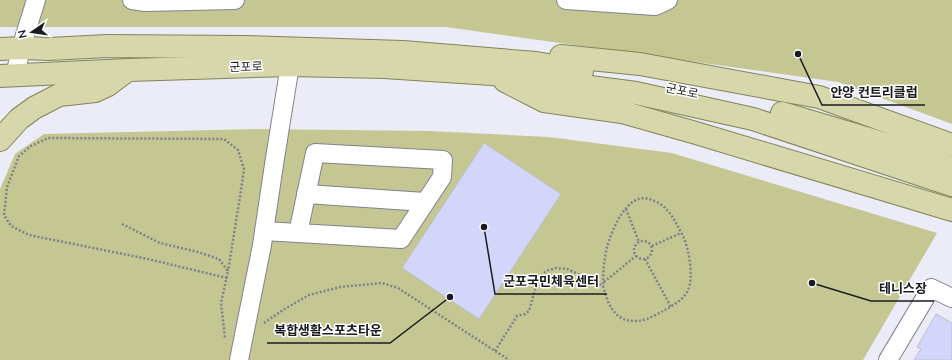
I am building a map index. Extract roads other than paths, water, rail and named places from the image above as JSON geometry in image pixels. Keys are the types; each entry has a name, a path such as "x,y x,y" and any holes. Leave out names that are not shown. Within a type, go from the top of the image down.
{"main road":[{"name":"군포로","path":"403,52 441,45 640,64 819,97 952,145"},
{"name":"군포로","path":"0,49 49,49 108,46 244,47 403,52 536,63 639,82 768,109 889,145 952,168"},
{"path":"154,70 152,66 153,63 157,61 229,58 244,47"},
{"name":"군포로","path":"7,76 128,70 290,65 384,67 492,74 636,93 753,119 952,185"},
{"path":"0,140 19,119 34,108 59,95 95,91 108,85 128,70"},
{"name":"군포로","path":"492,74 544,101 622,112 696,132 952,210"}],"street":[{"path":"7,76 21,48 36,0"},
{"path":"132,0 145,2 235,0"},
{"path":"566,0 655,6 668,0"},
{"path":"239,360 262,245 290,65"},
{"path":"264,231 401,240 442,177 443,160 315,153 298,233"},
{"path":"306,194 425,202"},
{"path":"888,360 931,288 952,298"}],"place":[{"name":"안양 컨트리클럽","path":"798,54"},
{"name":"군포국민체육센터","path":"484,227"},
{"name":"테니스장","path":"812,283"},
{"name":"복합생활스포츠타운","path":"450,297"}]}
